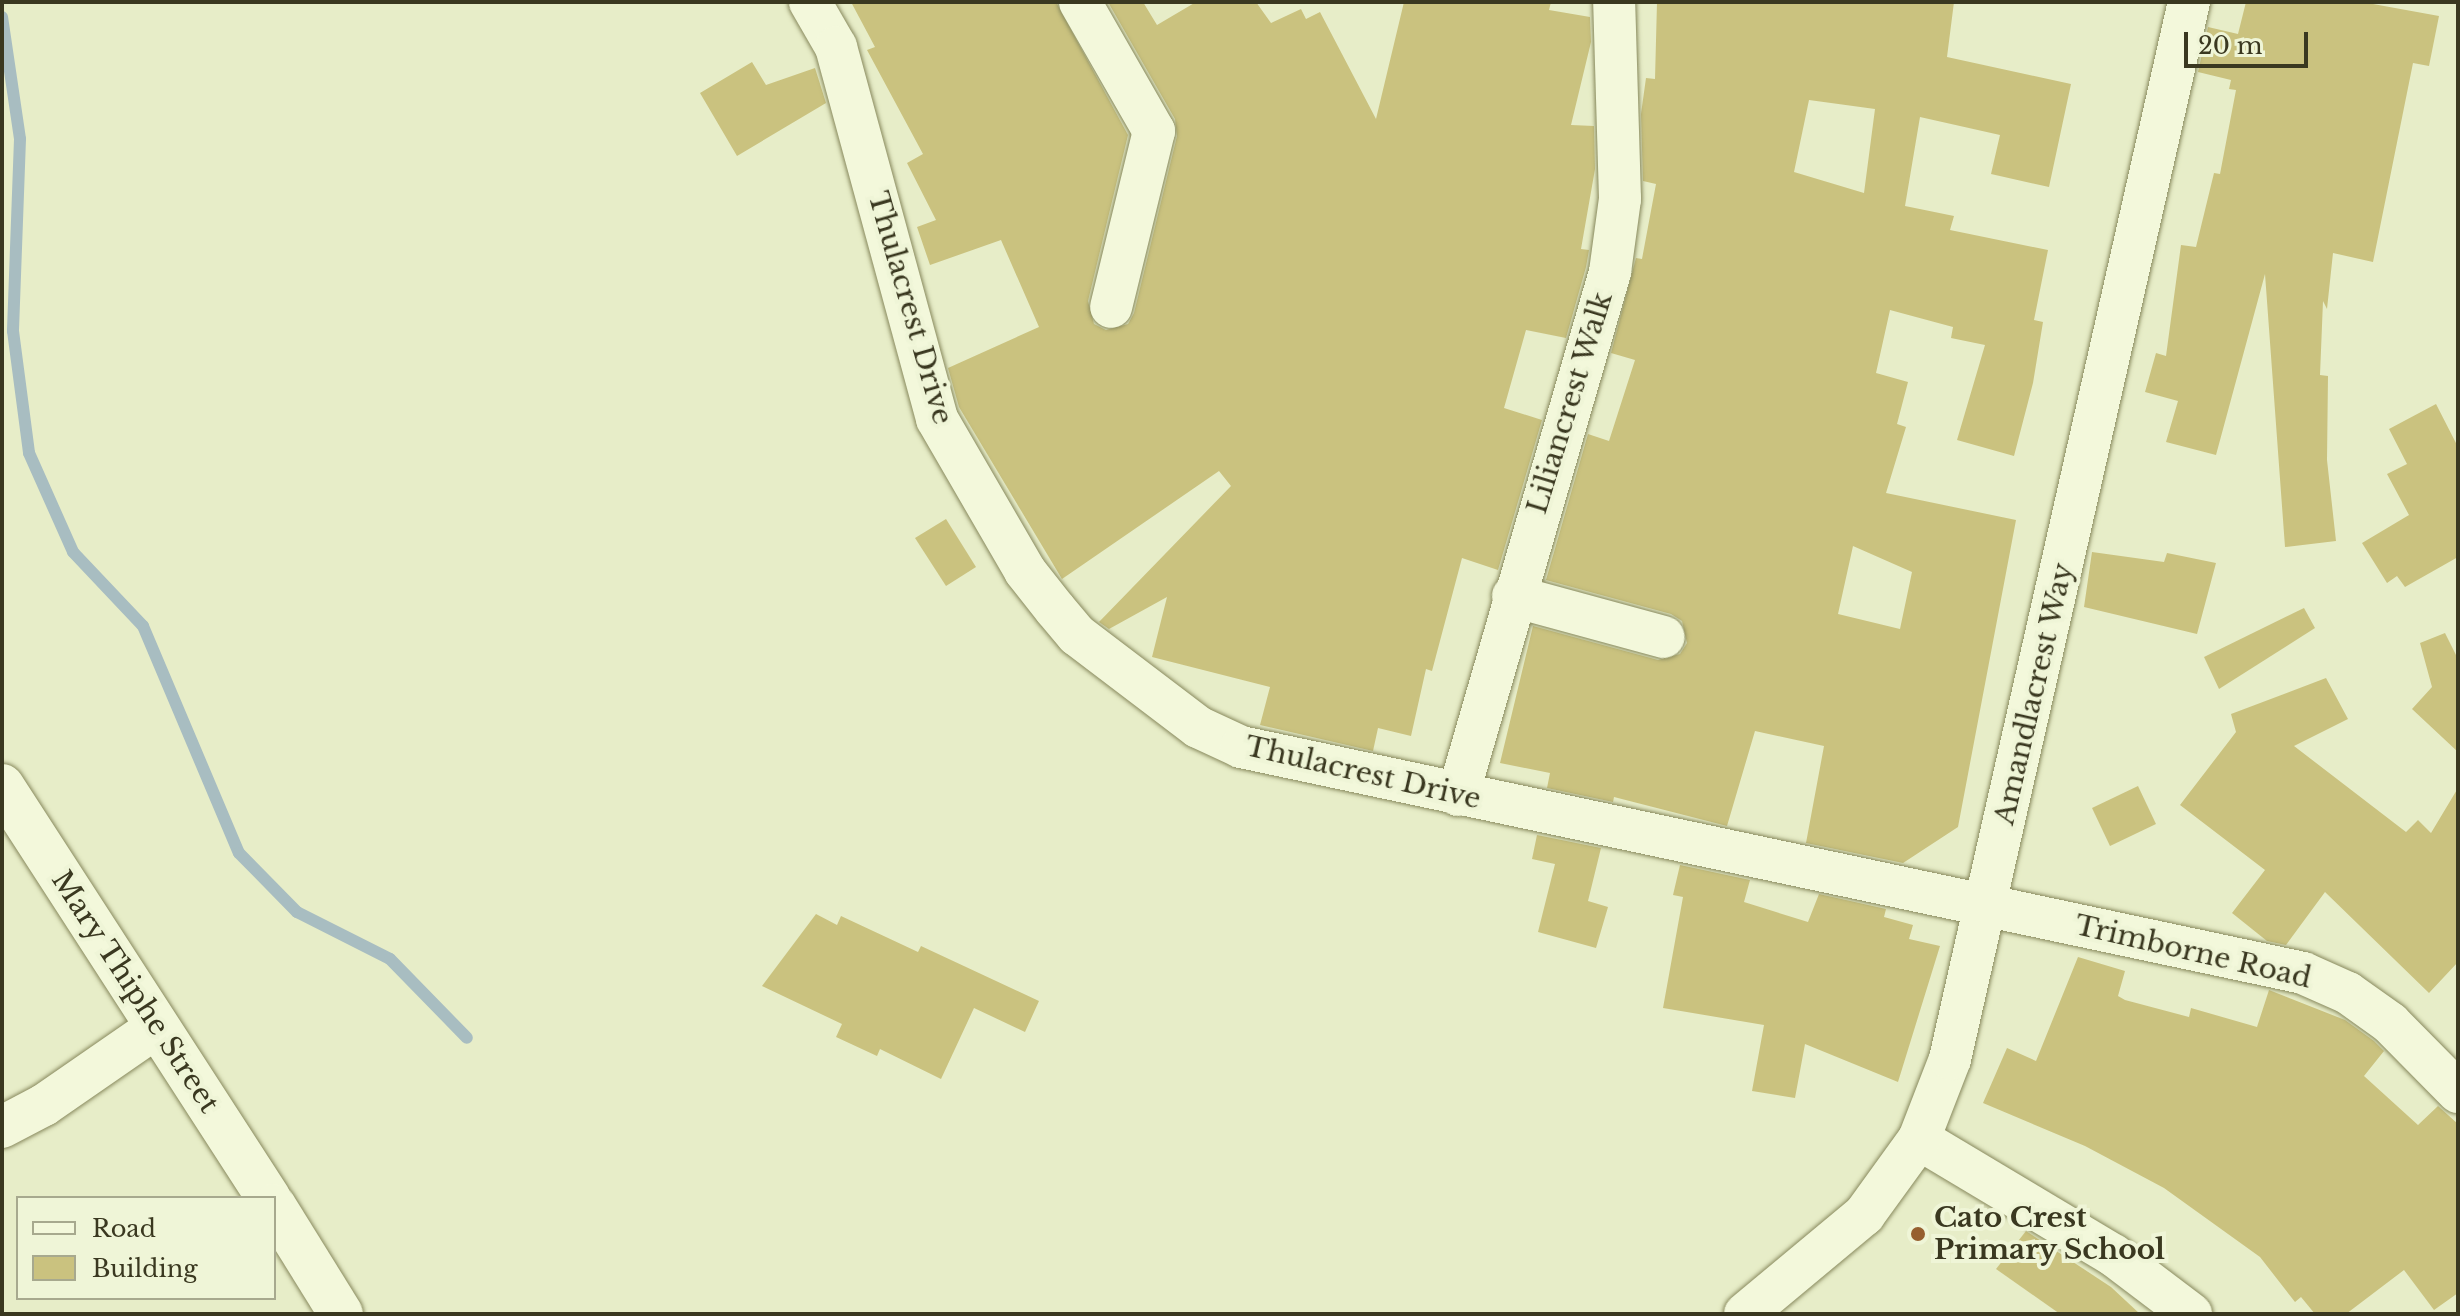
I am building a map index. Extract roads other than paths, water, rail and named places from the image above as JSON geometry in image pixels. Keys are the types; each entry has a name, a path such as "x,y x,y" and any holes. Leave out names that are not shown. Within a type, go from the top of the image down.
{"street":[{"name":"Thulacrest Drive","path":"810,2 836,47 937,419 1025,571 1077,635 1198,727 1241,747 1984,907"},
{"path":"1080,2 1154,131 1111,307"},
{"name":"Liliancrest Walk","path":"1458,795 1513,596 1610,272 1620,199 1614,2"},
{"name":"Amandlacrest Way","path":"1745,1314 1864,1215 1919,1139 1950,1059 2189,2"},
{"path":"1513,596 1664,637"},
{"name":"Mary Thiphe Street","path":"2,786 155,1028 268,1196"},
{"name":"Trimborne Road","path":"1984,907 2303,973 2348,993 2390,1023 2458,1092"},
{"path":"2,1127 44,1105 155,1028"},
{"path":"1919,1139 2113,1255 2191,1314"},
{"path":"276,1209 341,1314"}],"waterway":[{"path":"2,17 20,139 13,331 29,453 73,552 143,626 239,853 297,912 390,959 467,1038"}],"place":[{"name":"Cato Crest Primary School","path":"1918,1234"}]}
